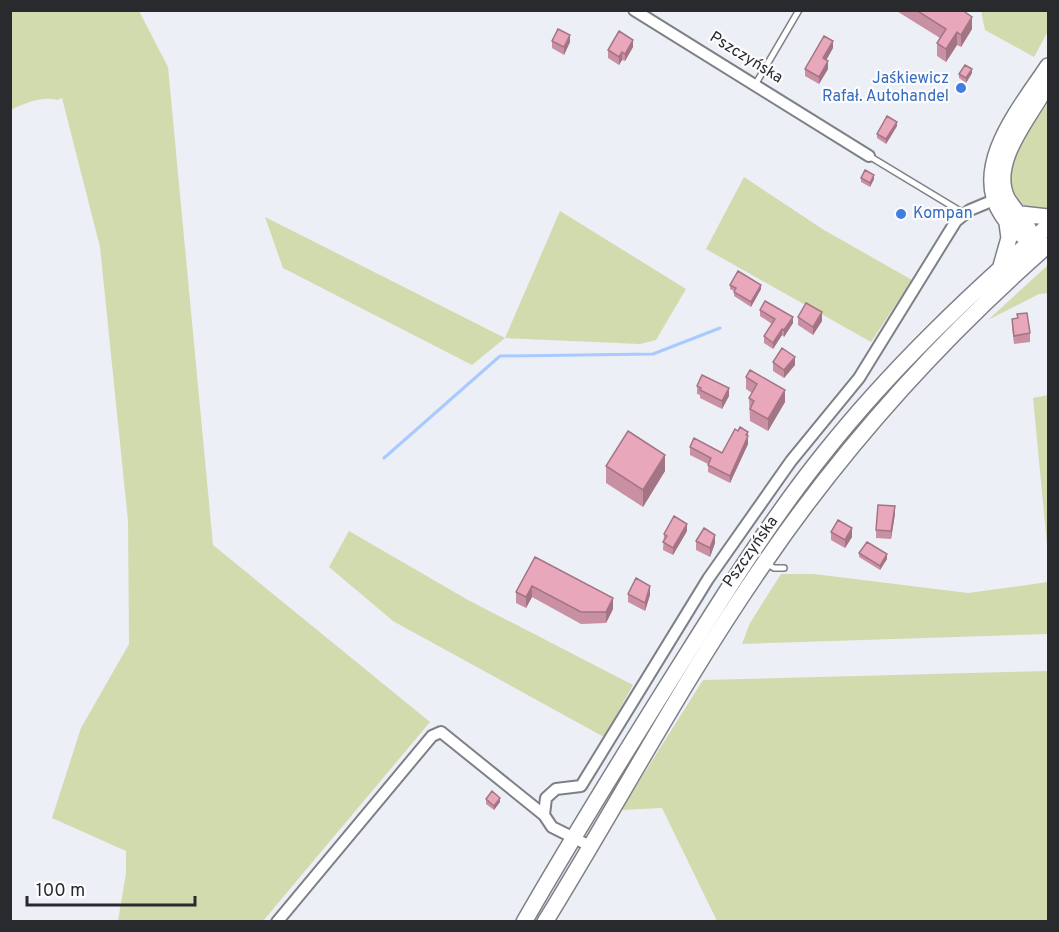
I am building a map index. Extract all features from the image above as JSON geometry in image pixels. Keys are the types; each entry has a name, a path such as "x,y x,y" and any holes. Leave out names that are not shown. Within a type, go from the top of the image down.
{"main road":[{"path":"1048,66 995,155 991,173 994,200 1007,223 1022,237 1048,244"},
{"path":"1030,261 1032,241 1030,227 1008,198 1004,188 1003,172 1014,142 1048,83"},
{"path":"1021,214 1048,217"},
{"path":"1000,269 1008,245 1007,223"},
{"name":"Pszczyńska","path":"524,921 572,838 738,572 825,451 887,380 1000,269 1048,226"},
{"name":"Pszczyńska","path":"545,921 592,847 697,666 764,562 831,470 881,411 972,315 1048,244"}],"street":[{"name":"Pszczyńska","path":"634,10 869,156"},
{"path":"544,815 546,798 556,789 581,786 708,579 791,461 859,378 938,246 956,221 994,200"},
{"path":"277,921 424,744 432,736 441,732 544,815 552,827 592,847"}],"lane":[{"path":"755,85 799,10"},
{"path":"869,156 965,214"},
{"path":"764,562 774,568 784,568"}],"green space":[{"path":"11,10 139,11 168,67 213,545 430,722 263,921 118,921 126,873 126,851 52,818 81,728 129,644 128,521 100,247 62,98 34,101 11,110"},
{"path":"981,11 1048,11 1048,31 1034,57 985,30"},
{"path":"1048,102 1048,212 1044,212 1029,209 1019,201 1012,190 1010,178 1018,151"},
{"path":"744,177 824,230 912,280 871,342 706,249"},
{"path":"560,211 686,289 656,340 640,344 505,338"},
{"path":"265,217 505,338 472,365 283,268"},
{"path":"1048,265 1048,293 1039,294 988,320"},
{"path":"1048,395 1048,555 1033,398"},
{"path":"349,531 468,600 633,685 604,737 393,621 329,567"},
{"path":"781,574 814,574 968,593 1048,582 1048,634 742,644 750,623"},
{"path":"1048,671 1048,921 717,921 662,808 621,810 703,680"}],"building":[{"path":"916,10 962,10 972,17 961,35 957,32 946,49 937,43 946,29"},
{"path":"558,29 570,35 564,47 552,41"},
{"path":"619,31 633,40 625,54 622,52 619,57 608,50"},
{"path":"824,36 833,41 823,58 828,61 819,77 805,69"},
{"path":"965,65 972,69 966,78 959,74"},
{"path":"887,116 897,122 886,139 877,134"},
{"path":"865,170 874,175 870,183 861,178"},
{"path":"738,271 761,285 751,302 734,292 736,288 730,285"},
{"path":"765,301 793,317 773,343 764,336 775,319 760,310"},
{"path":"806,303 822,312 813,327 798,317"},
{"path":"1027,313 1030,333 1014,336 1012,319 1018,318 1017,314"},
{"path":"782,348 795,357 784,370 773,362"},
{"path":"750,370 785,390 768,419 750,409 754,401 749,398 757,384 746,377"},
{"path":"702,375 729,388 722,401 700,390 701,388 697,386"},
{"path":"740,427 748,432 746,435 748,436 730,476 708,465 711,458 690,447 694,438 722,453 735,429 738,431"},
{"path":"628,431 665,455 643,490 606,466"},
{"path":"878,505 895,506 891,531 876,530"},
{"path":"674,516 687,524 673,548 663,542 667,536 664,534"},
{"path":"838,520 852,528 845,540 831,532"},
{"path":"704,528 715,535 710,548 696,541"},
{"path":"867,542 887,554 880,566 859,553"},
{"path":"535,557 613,598 606,612 581,612 532,586 526,597 516,592"},
{"path":"636,578 650,586 645,603 628,594"},
{"path":"492,791 500,798 494,806 486,799"}],"waterway":[{"path":"384,458 500,356 653,354 720,328"}],"place":[{"name":"Jaśkiewicz Rafał. Autohandel","path":"961,88"},
{"name":"Kompan","path":"901,214"}]}
